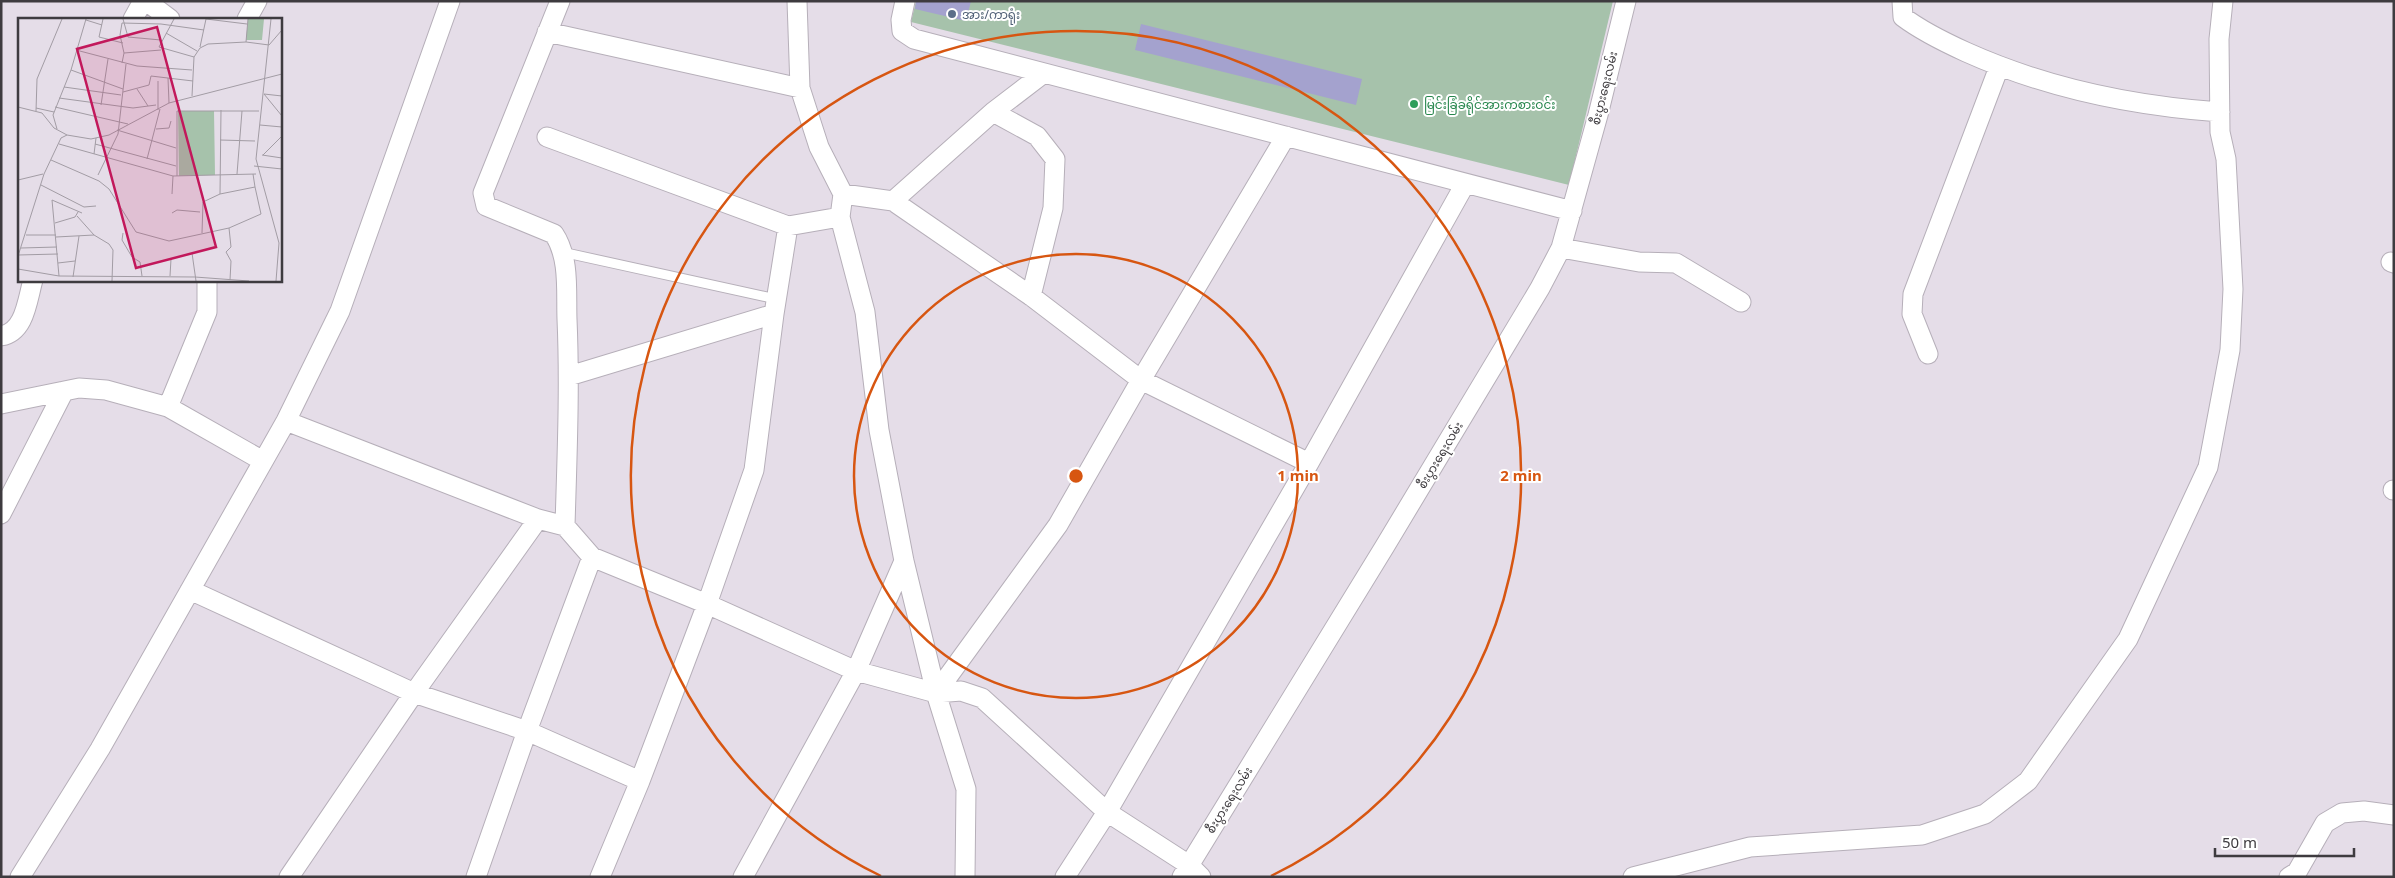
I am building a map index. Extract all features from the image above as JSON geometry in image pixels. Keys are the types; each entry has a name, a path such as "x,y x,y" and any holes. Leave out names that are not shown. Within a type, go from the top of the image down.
{"street":[{"path":"134,18 142,1"},
{"path":"146,1 169,18"},
{"path":"248,18 257,1"},
{"path":"20,877 100,749 286,421 340,311 450,1"},
{"path":"560,1 483,193 486,206 495,212 554,234 562,252 565,266 569,376 565,526"},
{"path":"797,1 800,88 819,147 843,194 840,217 865,312 879,430 904,561 936,693 966,789 965,877"},
{"path":"905,1 901,20 902,31 914,39 1572,211"},
{"name":"စီးပွားရေးလမ်း","path":"1191,873 1540,288 1561,248 1626,1"},
{"path":"1902,1 1903,17 1923,32 1999,67 2102,97 2170,109 2220,112"},
{"path":"1633,877 1750,847 1922,835 1985,814 2028,781 2128,639 2208,467 2230,350 2233,289 2226,159 2220,132 2219,40 2223,1"},
{"path":"547,32 800,88"},
{"path":"1928,354 1912,314 1913,294 1999,67"},
{"path":"893,201 993,112 1044,73"},
{"path":"993,112 1036,136 1055,159 1053,208 1031,296"},
{"path":"936,693 1058,525 1141,380 1286,136"},
{"path":"547,138 788,226 840,217"},
{"path":"1065,877 1108,812 1309,463 1465,184"},
{"path":"843,194 893,201 1031,296 1141,380 1309,463"},
{"path":"600,877 640,781 707,604 754,470 775,307 788,226"},
{"path":"1561,248 1639,262 1676,263 1741,302"},
{"path":"1,336 11,335 18,328 33,281"},
{"path":"168,407 207,312 207,281"},
{"path":"569,376 775,307"},
{"path":"1,404 79,388 106,390 168,407 263,461"},
{"path":"1,514 64,391"},
{"path":"286,421 538,519 565,526 592,557 707,604 856,671 936,693 961,691 982,698 1108,812 1191,873"},
{"path":"289,877 414,692 538,519"},
{"path":"476,877 527,731 592,557"},
{"path":"743,877 856,671 904,561"},
{"path":"190,590 414,692 527,731 640,781"},
{"path":"2289,877 2297,872 2325,823 2342,813 2364,811 2394,815"}],"lane":[{"path":"562,252 775,307"}],"green space":[{"name":"မြင်းခြံခရိုင်အားကစားဝင်း","path":"916,1 1613,1 1569,185 911,22"}],"building":[{"name":"အား/ကာရုံး","path":"916,1 971,1 966,21 915,9"},
{"path":"1141,24 1362,79 1356,105 1135,50"}],"place":[{"name":"အား/ကာရုံး","path":"952,14"},
{"name":"မြင်းခြံခရိုင်အားကစားဝင်း","path":"1414,104"}]}
